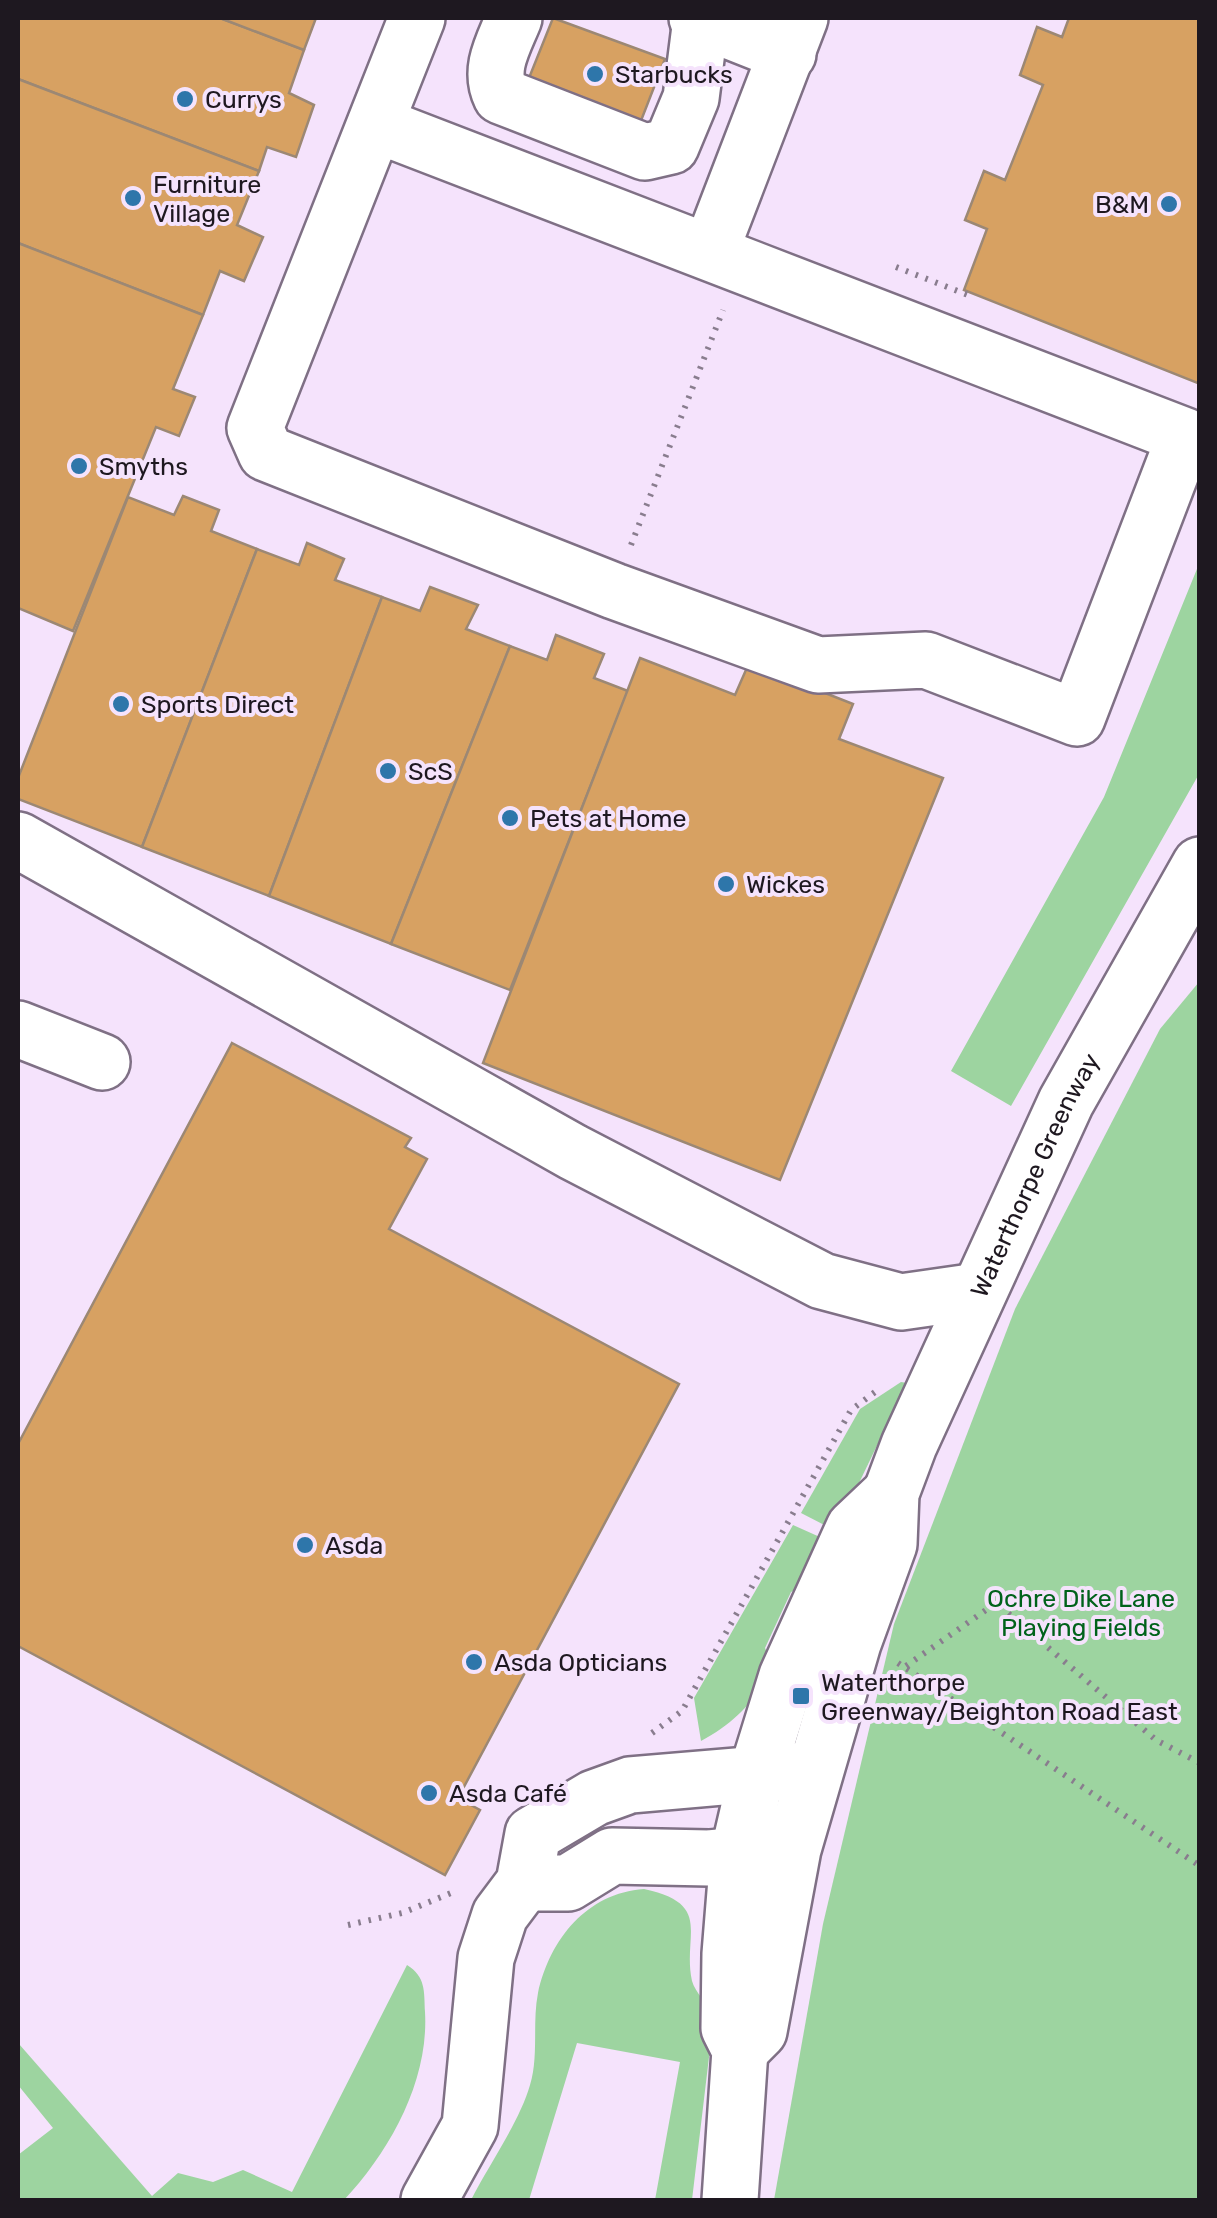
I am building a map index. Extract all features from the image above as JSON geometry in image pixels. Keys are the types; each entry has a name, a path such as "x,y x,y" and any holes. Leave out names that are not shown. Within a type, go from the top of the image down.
{"street":[{"path":"375,124 1185,436 1077,718 926,660 818,665 614,591 266,454 255,428 375,124 417,18"},
{"path":"514,18 497,61 494,80 501,96 562,122 658,153 671,146 691,98 699,18 794,36 726,259"},
{"path":"18,840 573,1152 822,1281 901,1302 978,1290"},
{"name":"Waterthorpe Greenway","path":"740,2050 760,2031 793,1849 814,1770 889,1544 891,1493 978,1290 1066,1102 1200,865"},
{"path":"18,1029 102,1062"},
{"name":"Waterthorpe Greenway","path":"730,2200 740,2050 729,2028 728,2001 738,1855 787,1676 854,1528 891,1493"},
{"path":"430,2200 470,2126 486,1958 500,1914 524,1883 533,1834 594,1798 630,1785 814,1770"},
{"path":"524,1883 568,1883 612,1856 738,1855 793,1849"}],"path":[{"path":"614,591 726,259"},
{"path":"682,1711 851,1410"},
{"path":"906,1666 996,1603 1156,1740 1200,1763"},
{"path":"854,1643 906,1666 1200,1866"},
{"path":"348,1925 402,1914 456,1891"}],"green space":[{"path":"1199,564 1199,774 1011,1106 951,1071 1104,797"},
{"name":"Ochre Dike Lane Playing Fields","path":"1199,982 1199,2200 774,2200 823,1924 894,1624 1015,1309 1160,1029"},
{"path":"901,1382 907,1383 836,1531 801,1513 860,1409"},
{"path":"793,1525 831,1542 812,1582 791,1592 765,1648 773,1666 759,1690 734,1718 701,1741 694,1698"},
{"path":"644,1889 666,1895 680,1903 687,1913 691,1923 692,1981 714,2015 692,2200 655,2200 680,2062 577,2043 529,2200 471,2200 530,2085 538,1993 562,1937 574,1922 605,1899"},
{"path":"407,1965 418,1974 424,1991 421,2064 391,2137 344,2200 18,2200 18,2155 53,2128 18,2085 19,2044 152,2196 178,2173 213,2182 243,2170 292,2192"}],"building":[{"name":"Currys","path":"18,18 220,18 304,50 289,93 314,105 296,157 267,147 259,171 18,79"},
{"path":"220,18 316,18 304,50"},
{"name":"Starbucks","path":"553,18 665,59 637,131 525,88"},
{"path":"1069,18 1200,18 1200,384 964,290 987,229 965,220 984,171 1005,180 1043,85 1020,75 1037,27 1062,37"},
{"name":"Furniture Village","path":"18,79 259,171 237,225 263,237 244,281 220,271 203,315 18,243"},
{"name":"Smyths","path":"18,243 203,315 173,389 195,397 179,436 156,427 73,631 18,608"},
{"name":"Sports Direct","path":"183,496 219,510 211,531 257,549 142,847 18,799 18,778 128,497 174,515"},
{"path":"307,543 344,559 335,580 382,597 269,896 142,847 257,549 299,565"},
{"name":"ScS","path":"430,587 478,605 466,629 510,646 391,944 269,896 382,597 420,611"},
{"name":"Pets at Home","path":"556,635 604,654 594,678 628,691 510,990 391,944 510,646 547,660"},
{"name":"Wickes","path":"640,658 735,695 749,663 853,704 839,739 943,778 780,1180 483,1063"},
{"name":"Asda","path":"232,1043 411,1138 405,1147 427,1159 389,1229 679,1384 458,1798 480,1810 445,1875 18,1646 18,1444"}],"place":[{"name":"Starbucks","path":"595,74"},
{"name":"Currys","path":"185,99"},
{"name":"Furniture Village","path":"133,198"},
{"name":"B&M","path":"1169,204"},
{"name":"Smyths","path":"79,466"},
{"name":"Sports Direct","path":"121,704"},
{"name":"ScS","path":"388,771"},
{"name":"Pets at Home","path":"510,818"},
{"name":"Wickes","path":"726,884"},
{"name":"Asda","path":"305,1545"},
{"name":"Asda Opticians","path":"474,1662"},
{"name":"Waterthorpe Greenway/Beighton Road East","path":"801,1696"},
{"name":"Asda Café","path":"429,1793"}]}
